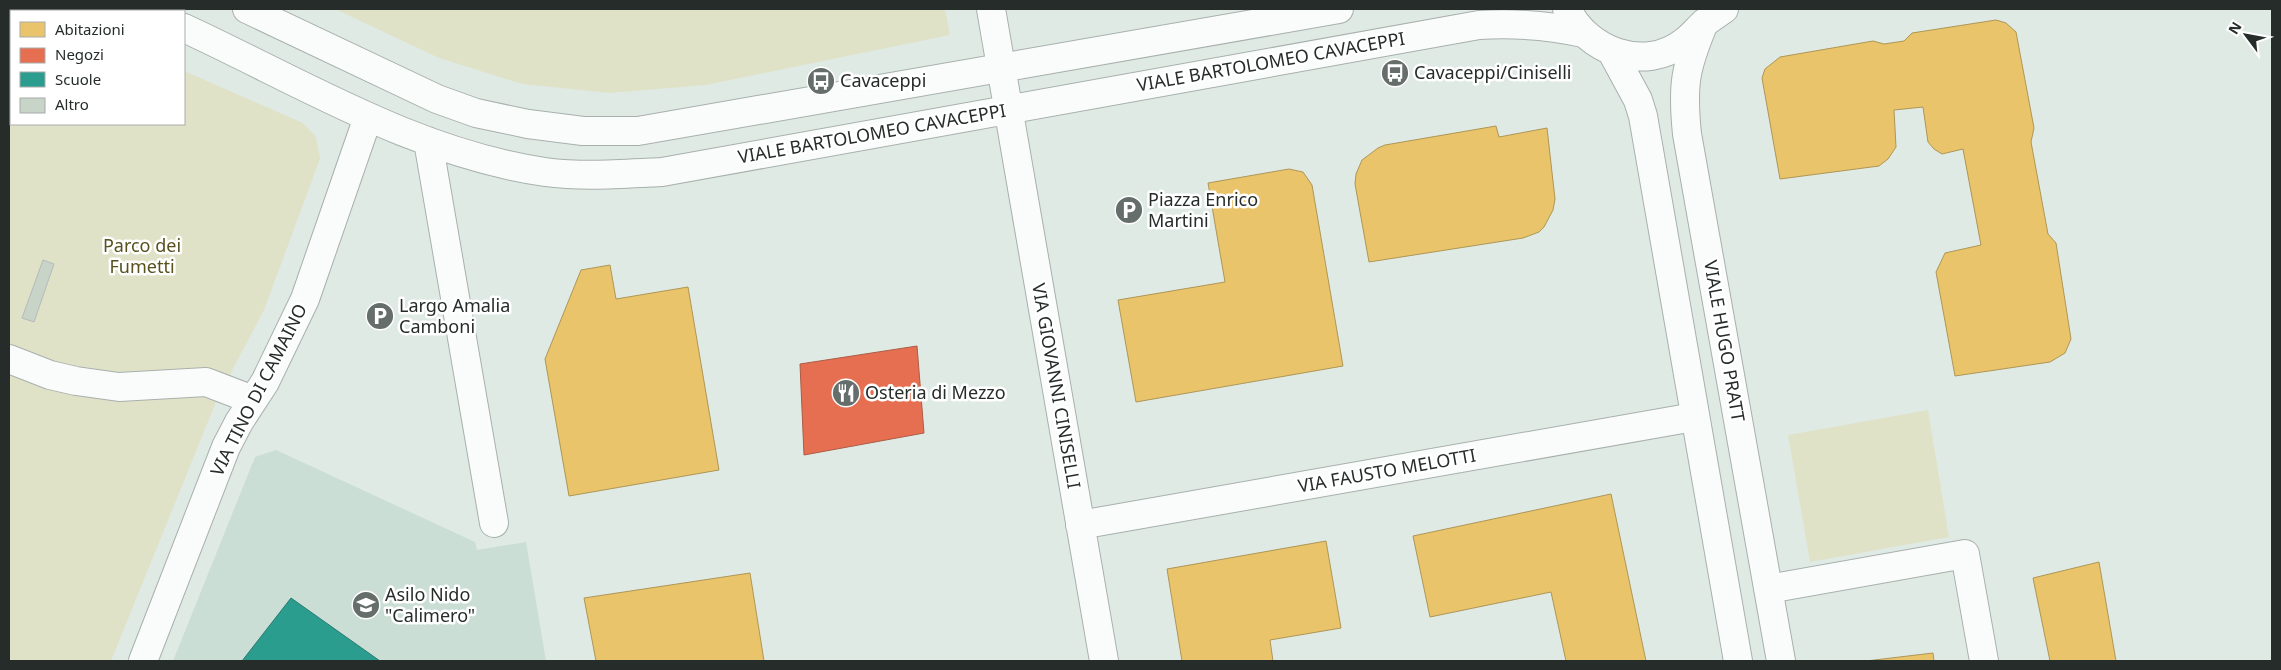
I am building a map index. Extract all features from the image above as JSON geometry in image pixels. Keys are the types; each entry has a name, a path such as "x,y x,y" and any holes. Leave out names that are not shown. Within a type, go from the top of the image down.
{"street":[{"path":"247,9 437,99 476,113 528,124 583,131 638,131 684,124 1339,9"},
{"path":"991,9 1010,110"},
{"path":"1566,9 1583,33 1604,49 1640,56 1666,52 1684,42 1713,13"},
{"name":"VIALE HUGO PRATT","path":"1713,13 1688,65 1684,88 1686,125 1781,661"},
{"name":"VIALE BARTOLOMEO CAVACEPPI","path":"185,28 368,117 428,141 490,161 546,172 605,175 662,172 1479,24 1512,23 1583,33"},
{"path":"1612,52 1638,100 1642,116 1738,661"},
{"name":"VIA GIOVANNI CINISELLI","path":"1010,110 1022,192 1104,661"},
{"name":"VIA TINO DI CAMAINO","path":"143,661 226,447 259,391 305,299 368,117"},
{"path":"428,141 494,524"},
{"path":"9,359 50,376 119,387 206,382 259,391"},
{"name":"VIA FAUSTO MELOTTI","path":"1080,525 1694,417"},
{"path":"1768,589 1965,554 1984,661"}],"shaded area":[{"name":"Asilo Nido \"Calimero\"","path":"276,450 475,542 477,550 526,542 546,661 173,661 255,457"}],"green space":[{"name":"Parco dei Fumetti","path":"9,9 39,9 42,10 10,10 10,125 185,125 185,71 303,123 316,137 320,159 264,310 218,397 111,661 9,661"},
{"path":"335,9 945,9 950,35 706,85 610,93 522,84 439,58"},
{"path":"1928,410 1949,537 1810,562 1788,435"}],"building: Abitazioni":[{"path":"1996,20 2006,23 2016,32 2034,128 2031,142 2048,234 2056,243 2071,339 2065,353 2050,362 1955,376 1936,272 1945,253 1981,245 1963,149 1942,154 1934,149 1928,142 1923,107 1894,110 1896,147 1888,159 1879,166 1780,179 1762,78 1765,69 1780,57 1873,41 1884,44 1904,41 1912,33"},
{"path":"1496,126 1499,137 1547,128 1555,199 1553,210 1544,227 1539,232 1523,238 1369,262 1355,184 1356,174 1362,160 1385,145"},
{"path":"1289,169 1303,172 1312,185 1343,366 1136,402 1118,300 1225,282 1208,183"},
{"path":"610,265 616,299 688,287 719,470 569,496 545,359 581,270"},
{"path":"1611,494 1646,661 1566,661 1551,592 1430,617 1413,536"},
{"path":"1326,541 1341,628 1270,640 1273,661 1182,661 1167,569"},
{"path":"2099,562 2116,661 2050,661 2033,578"},
{"path":"750,573 764,661 596,661 584,598"},
{"path":"1933,653 1934,661 1866,661"}],"building: Negozi":[{"path":"917,346 924,433 804,455 800,364"}],"building: Scuole":[{"path":"291,598 380,661 242,661"}],"building: Altro":[{"path":"43,260 54,264 34,322 22,318"}],"place":[{"name":"Cavaceppi/Ciniselli","path":"1395,73"},
{"name":"Cavaceppi","path":"821,81"},
{"name":"Piazza Enrico Martini","path":"1129,210"},
{"name":"Largo Amalia Camboni","path":"380,316"},
{"name":"Osteria di Mezzo","path":"846,393"},
{"name":"Asilo Nido \"Calimero\"","path":"366,605"}]}
